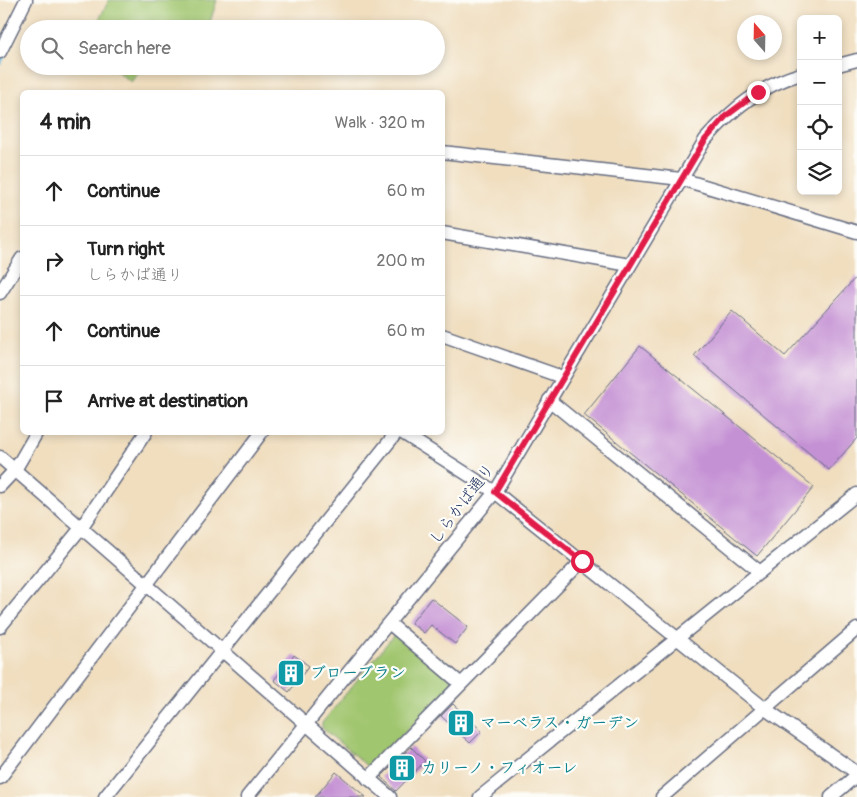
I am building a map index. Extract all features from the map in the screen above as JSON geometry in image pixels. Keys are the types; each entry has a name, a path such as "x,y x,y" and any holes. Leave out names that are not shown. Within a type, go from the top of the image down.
{"street":[{"path":"0,52 26,0"},
{"path":"842,63 857,60"},
{"name":"しらかば通り","path":"247,797 495,492 705,140 726,116 774,83 797,75"},
{"path":"445,152 681,179 857,232"},
{"path":"445,234 630,265"},
{"path":"0,293 4,277 20,260"},
{"path":"445,336 562,377"},
{"path":"549,400 760,572"},
{"path":"0,486 15,470 35,435"},
{"path":"0,627 81,528 144,435"},
{"path":"0,778 260,435"},
{"path":"104,797 397,435"},
{"path":"404,435 495,492 764,708 857,774 832,797"},
{"path":"0,457 306,726 390,797"},
{"path":"480,797 857,494"},
{"path":"368,779 460,683 576,570 582,561"},
{"path":"389,624 460,683"},
{"path":"662,797 857,629"}],"green space":[{"path":"109,0 217,0 211,20 99,20"},
{"path":"122,75 136,75 131,82"},
{"path":"398,635 451,679 452,686 372,765 367,766 322,728 322,723 393,636"}],"building":[{"path":"857,276 857,438 829,470 694,356 732,311 785,356"},
{"path":"640,346 814,487 757,556 584,415"},
{"path":"431,598 468,627 455,644 431,625 424,633 411,623"},
{"name":"ブローブラン","path":"294,655 309,666 289,692 274,680"},
{"name":"マーベラス・ガーデン","path":"453,704 482,731 470,743 441,716"},
{"name":"カリーノ・フィオーレ","path":"411,747 425,761 396,791 381,777"},
{"path":"336,772 366,797 315,797"}],"waterway":[{"path":"0,63 5,53"}],"place":[{"name":"ブローブラン","path":"291,673"},
{"name":"マーベラス・ガーデン","path":"461,723"},
{"name":"カリーノ・フィオーレ","path":"402,768"}],"route":[{"path":"582,561 495,492 705,140 726,116 758,92"}]}
